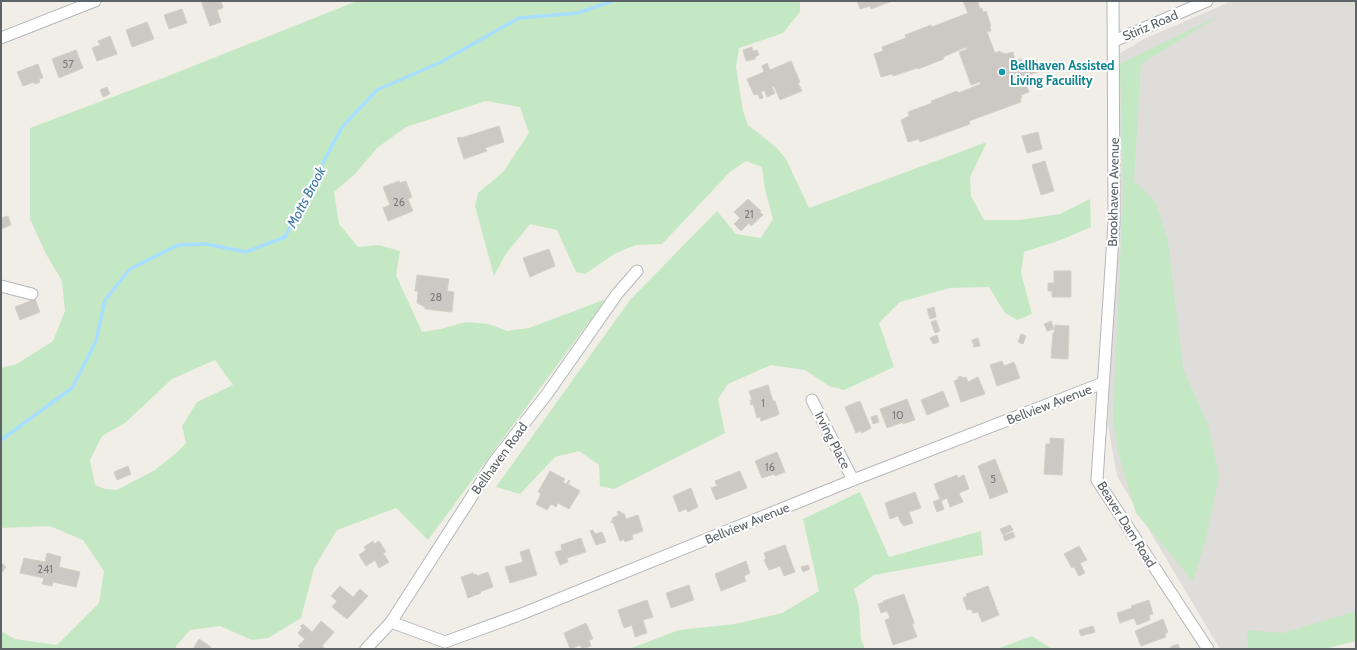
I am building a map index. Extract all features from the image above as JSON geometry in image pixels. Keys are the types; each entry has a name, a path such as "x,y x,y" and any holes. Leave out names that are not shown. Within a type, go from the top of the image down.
{"street":[{"path":"1,38 95,1"},
{"name":"Brookhaven Avenue","path":"1103,383 1114,222 1113,1"},
{"name":"Stiriz Road","path":"1114,41 1207,1"},
{"name":"Bellhaven Road","path":"366,649 391,622 494,462 547,394 620,291 638,271"},
{"path":"1,286 32,294"},
{"name":"Bellview Avenue","path":"391,622 445,642 519,615 853,480 1103,383"},
{"name":"Beaver Dam Road","path":"1103,383 1097,480 1208,649"},
{"name":"Irving Place","path":"812,400 853,480"}],"shaded area":[{"path":"1232,1 1356,1 1356,634 1320,649 1220,649 1117,476 1108,425 1119,54 1144,39"}],"green space":[{"path":"357,1 800,1 800,12 783,33 739,48 736,67 743,111 748,125 777,148 786,159 809,208 987,142 970,177 971,196 984,220 1020,220 1060,214 1090,199 1091,227 1061,240 1024,252 1021,273 1032,314 1017,320 1005,313 989,287 950,288 900,302 879,323 894,367 844,390 829,386 805,370 771,365 728,384 718,399 725,433 614,489 600,486 599,465 579,451 555,457 520,494 496,487 630,300 717,211 736,234 761,238 773,219 765,190 762,167 746,161 730,172 662,244 636,245 616,253 585,274 576,272 557,230 530,224 505,255 494,276 475,206 478,193 503,172 529,133 520,107 486,101 406,127 377,148 354,175 334,192 339,224 358,247 379,245 400,251 396,275 422,332 441,329 466,322 489,324 507,331 529,328 606,299 428,540 396,508 337,530 314,568 301,618 268,638 252,640 220,626 190,630 176,646 176,649 1,649 1,631 15,639 57,645 99,603 104,571 83,540 50,526 1,528 1,368 17,364 53,341 65,311 62,281 46,254 30,219 30,128 163,78","holes":["215,360 233,385 197,402 182,426 186,443 155,470 117,490 105,489 95,485 90,460 102,436 125,423 172,379"]},
{"path":"1222,14 1141,64 1134,181 1155,201 1168,241 1183,368 1208,425 1219,476 1206,539 1193,581 1136,513 1118,452 1113,419 1123,197 1120,64"},
{"path":"860,492 889,557 981,531 983,555 874,575 854,589 859,607 861,639 865,649 629,649 679,630 735,624 782,613 819,591 803,519"},
{"path":"1356,611 1356,641 1324,649 1248,649 1247,630 1283,633"},
{"path":"1032,636 1052,649 997,649"}],"building":[{"path":"201,1 221,1 223,8 217,10 221,22 210,26"},
{"path":"857,1 892,1 871,9 870,6 860,9"},
{"name":"Bellhaven Assisted Living Facuility","path":"963,1 981,1 978,2 980,9 982,8 983,12 986,11 991,26 991,31 987,32 995,53 1000,51 1004,54 1013,52 1015,60 1021,59 1023,66 1024,63 1036,59 1041,71 1029,75 1027,74 1029,81 1027,81 1026,84 1029,92 1021,95 1021,102 969,121 970,124 920,142 919,139 908,142 901,120 909,116 908,112 957,91 958,93 981,84 980,82 971,85 959,52 967,49 966,47 943,57 944,59 918,69 917,68 893,76 892,74 881,77 874,54 883,51 882,47 906,38 905,35 931,25 932,27 968,13"},
{"path":"182,9 187,23 169,29 164,15"},
{"path":"147,22 154,39 132,47 126,30"},
{"path":"110,36 117,54 97,61 92,48 100,45 98,41"},
{"path":"752,47 753,51 757,50 759,55 755,57 755,59 746,61 743,50"},
{"path":"76,50 83,68 59,78 52,59"},
{"path":"791,61 800,82 798,83 802,91 780,100 774,86 772,87 775,93 767,97 764,90 761,92 763,98 760,99 758,94 754,95 747,79 764,72 762,66 767,63 770,70"},
{"path":"38,64 43,78 39,79 40,82 35,84 34,82 23,86 17,72"},
{"path":"107,87 110,94 103,97 100,90"},
{"path":"499,126 504,142 485,148 487,151 464,159 457,138"},
{"path":"1038,132 1042,149 1027,153 1022,136"},
{"path":"1045,161 1054,191 1041,195 1032,165"},
{"path":"399,181 400,183 406,181 412,197 408,199 413,211 388,221 383,208 390,205 383,187"},
{"path":"748,199 761,211 760,212 763,215 751,226 749,223 741,231 734,224 740,218 734,212"},
{"path":"8,216 11,225 1,229 1,218"},
{"path":"549,249 555,266 530,277 523,258"},
{"path":"1054,271 1071,271 1071,297 1052,297 1052,291 1048,291 1048,283 1054,283"},
{"path":"417,275 449,279 447,291 454,292 452,312 425,309 425,307 417,303 418,291 415,291"},
{"path":"35,299 40,312 20,320 15,307"},
{"path":"934,307 936,317 930,319 927,309"},
{"path":"936,320 940,331 935,333 931,322"},
{"path":"1051,321 1054,329 1047,331 1044,324"},
{"path":"1055,325 1069,326 1068,359 1051,358"},
{"path":"1021,334 1026,336 1023,344 1018,342"},
{"path":"937,335 939,342 933,344 930,338"},
{"path":"978,338 980,346 974,347 972,340"},
{"path":"1002,361 1004,366 1014,362 1020,378 997,386 990,365"},
{"path":"961,376 962,378 966,377 968,382 978,377 985,394 961,402 954,381 959,379 958,377"},
{"path":"768,385 779,413 778,415 761,421 760,417 757,418 753,404 751,405 750,400 752,400 749,391"},
{"path":"943,391 949,406 927,415 921,400"},
{"path":"907,399 915,420 903,424 903,422 887,428 880,409"},
{"path":"860,401 871,428 862,433 861,431 856,433 845,407"},
{"path":"877,415 879,422 873,424 871,417"},
{"path":"1050,438 1064,439 1062,475 1044,474 1046,444 1050,444"},
{"path":"777,452 785,472 775,476 774,474 762,478 755,461"},
{"path":"995,459 1008,492 990,499 978,466"},
{"path":"128,466 131,474 117,480 114,472"},
{"path":"550,471 565,479 563,482 566,484 569,480 570,481 568,484 580,491 569,509 558,503 556,507 551,504 547,510 536,504 541,494 538,492"},
{"path":"740,471 747,488 716,500 711,488 717,486 715,481"},
{"path":"957,475 958,478 964,475 969,489 959,493 963,502 950,507 947,498 941,501 944,509 937,512 933,502 940,499 934,484"},
{"path":"691,488 698,507 688,512 686,509 679,512 673,496"},
{"path":"915,492 921,508 909,512 913,523 904,526 898,516 890,519 885,503"},
{"path":"620,511 622,514 624,513 626,519 638,515 643,531 632,535 633,539 625,542 624,539 620,541 613,522 612,523 611,521 613,521 612,518 619,515 617,512"},
{"path":"1010,525 1013,530 1003,535 1000,529"},
{"path":"593,530 595,534 602,532 606,542 596,545 590,531"},
{"path":"1013,532 1015,537 1005,541 1003,536"},
{"path":"581,538 586,552 567,558 568,562 560,565 555,552 562,550 561,545"},
{"path":"373,541 374,544 379,541 386,552 383,553 389,562 379,568 375,560 366,566 359,555 366,550 364,547"},
{"path":"785,545 795,572 784,576 780,566 769,570 764,560 766,559 764,553"},
{"path":"1079,546 1087,560 1080,563 1085,573 1079,576 1074,567 1072,568 1064,554"},
{"path":"529,549 537,575 510,583 505,567 523,562 520,552"},
{"path":"47,553 61,557 59,567 80,572 76,587 53,582 52,586 42,584 44,578 20,573 24,558 45,562"},
{"path":"746,561 750,573 744,576 746,581 721,591 715,574"},
{"path":"1,563 6,567 1,573"},
{"path":"808,565 810,569 803,572 801,567"},
{"path":"488,572 493,587 468,598 461,577 473,573 473,575 476,574 477,576"},
{"path":"689,585 694,600 671,608 666,593"},
{"path":"340,586 353,597 360,589 368,596 347,619 332,607 337,601 331,596"},
{"path":"988,586 999,615 982,622 978,612 973,613 971,609 967,610 963,598 967,596 966,594"},
{"path":"904,594 917,637 893,645 885,620 890,618 887,611 881,613 878,604"},
{"path":"647,600 653,617 643,620 647,633 635,637 632,625 624,628 618,610"},
{"path":"1149,600 1153,614 1149,615 1150,620 1137,625 1134,618 1120,623 1117,613 1132,608 1131,606"},
{"path":"1163,619 1168,632 1165,634 1166,637 1141,646 1135,631"},
{"path":"321,621 334,632 322,646 324,647 322,649 302,649 298,646 305,639 298,633 302,628 300,626 303,624 312,632"},
{"path":"586,623 593,639 589,640 591,646 582,649 580,645 570,649 564,633"},
{"path":"1093,626 1095,632 1081,636 1079,630"},
{"path":"199,639 211,647 210,649 193,649"},
{"path":"1178,644 1180,649 1168,649 1172,646"}],"waterway":[{"name":"Motts Brook","path":"1,440 72,388 96,341 105,300 130,269 178,245 206,244 246,252 285,237 342,127 377,90 441,62 519,18 578,13 612,1"}],"place":[{"name":"Bellhaven Assisted Living Facuility","path":"1002,72"}]}
